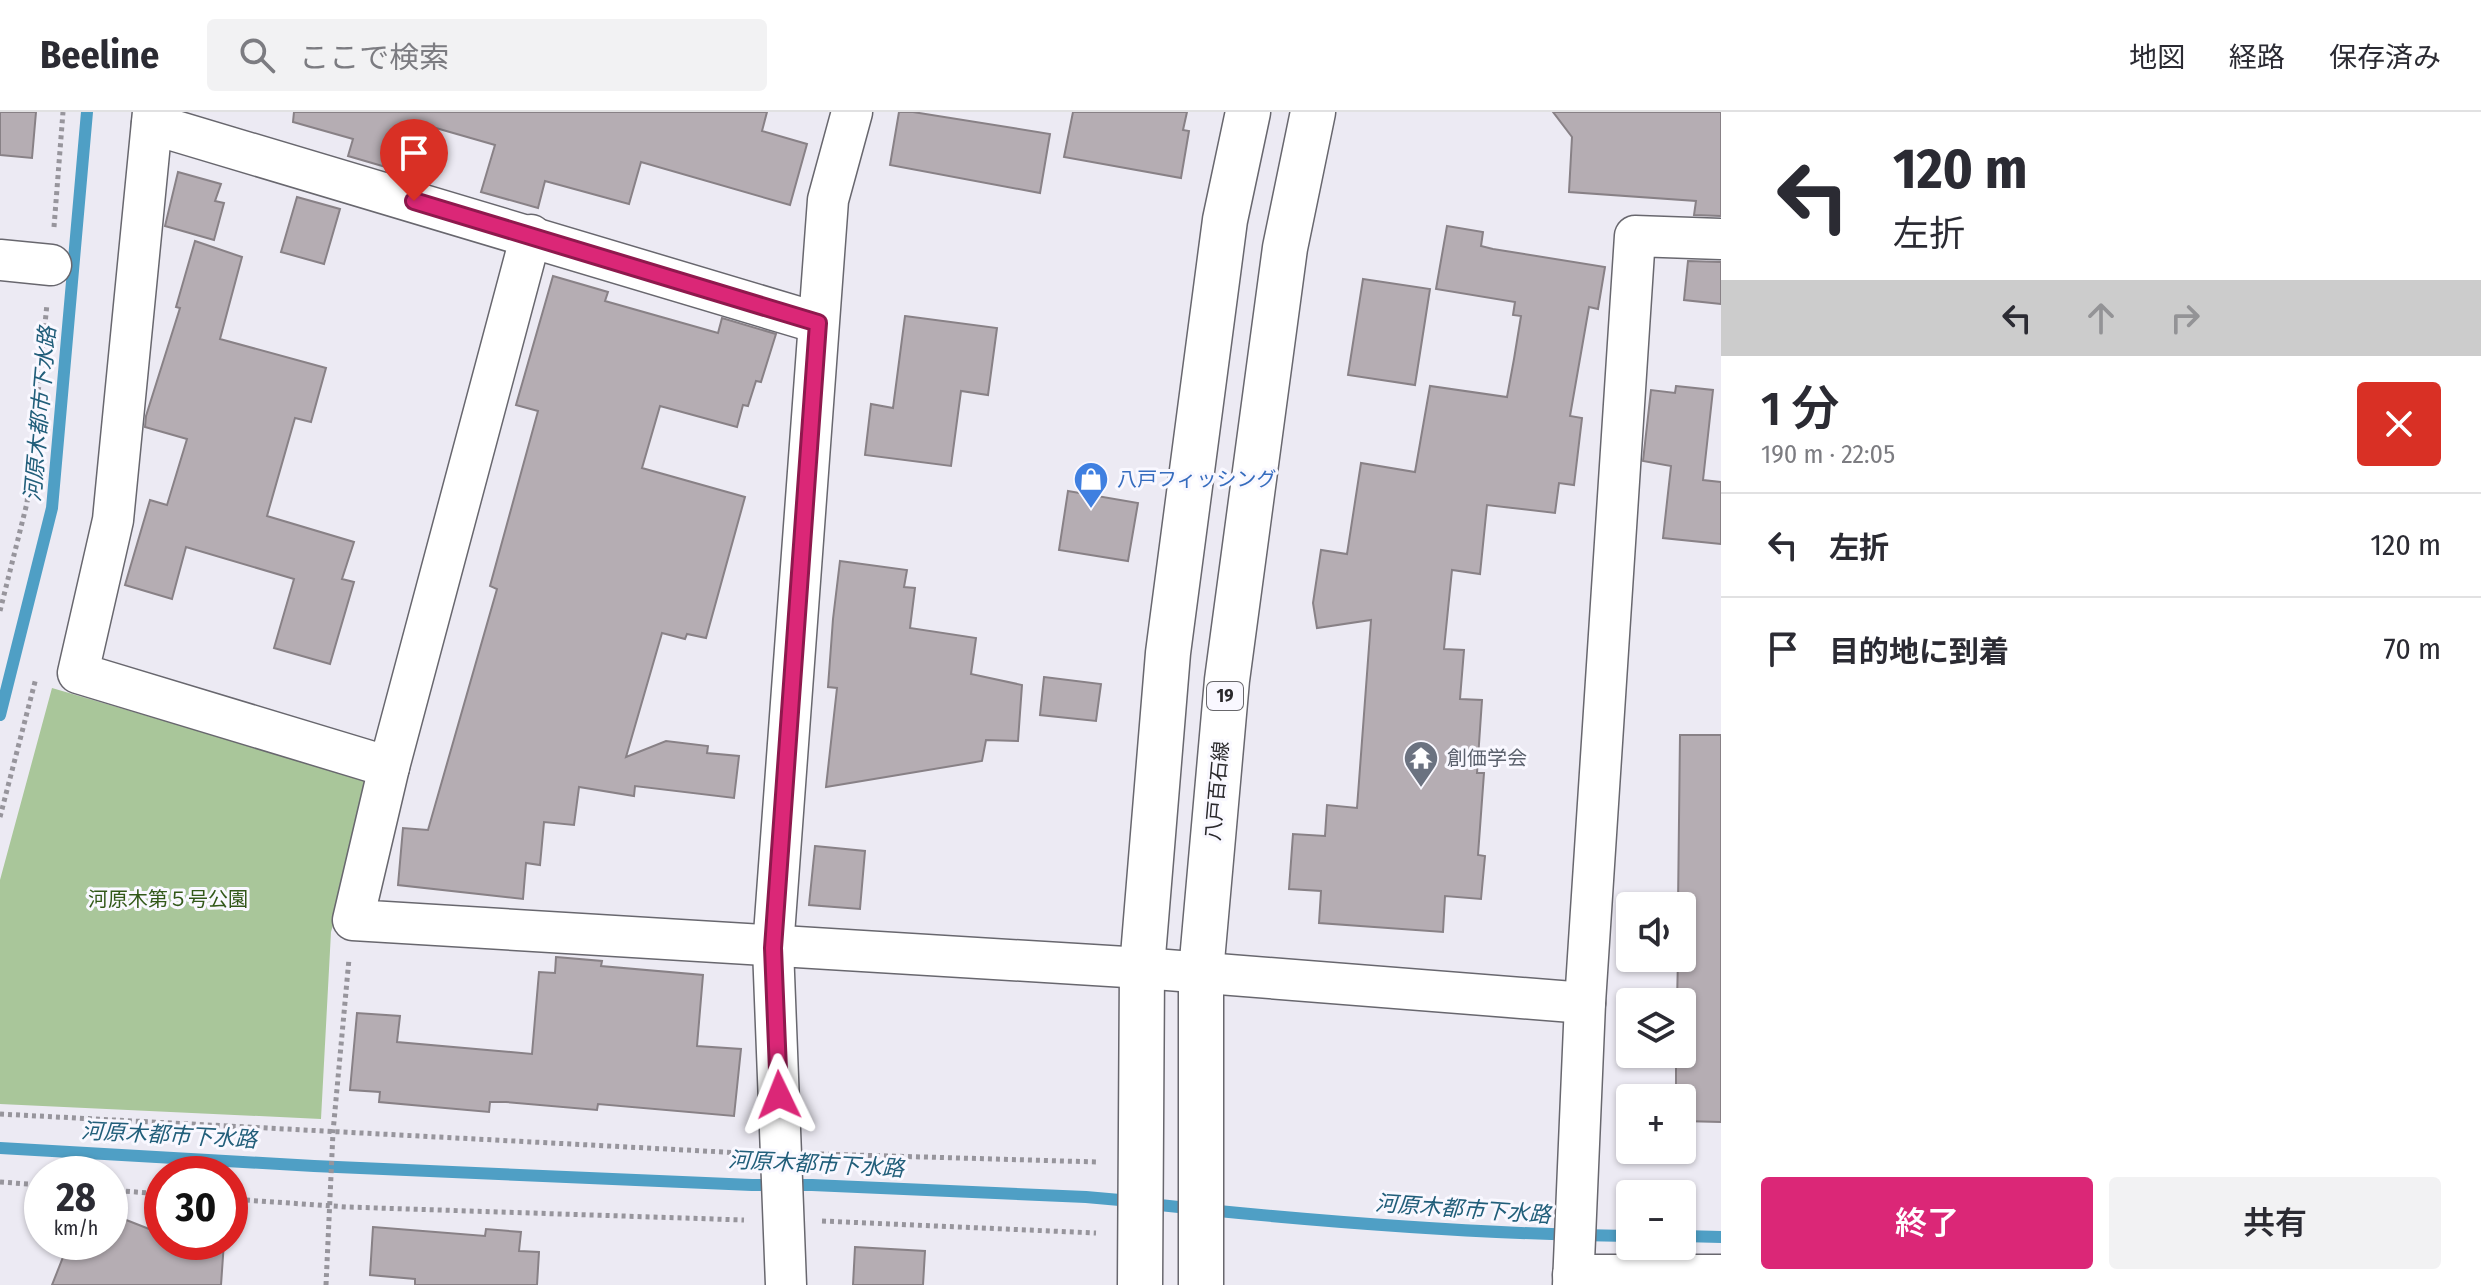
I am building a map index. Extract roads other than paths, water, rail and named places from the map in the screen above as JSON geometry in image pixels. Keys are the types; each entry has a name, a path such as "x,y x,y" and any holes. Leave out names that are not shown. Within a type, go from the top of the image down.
{"main road":[{"path":"1140,1285 1142,968 1168,653 1225,220 1248,112"},
{"name":"八戸百石線","path":"1201,1285 1201,972 1227,680 1285,248 1313,112"}],"street":[{"path":"786,1285 773,948 828,200 852,112"},
{"path":"389,767 78,673 113,520 153,118 818,323"},
{"path":"531,235 389,767 353,920 773,948 1142,968 1585,1003"},
{"path":"1721,239 1635,236 1585,1003 1573,1280 1721,1275"},
{"path":"0,260 51,265"}],"waterway":[{"name":"河原木都市下水路","path":"0,715 52,508 87,112"},
{"name":"河原木都市下水路","path":"0,1148 314,1166 1131,1201"},
{"name":"河原木都市下水路","path":"1150,1204 1390,1226 1616,1236"},
{"name":"河原木都市下水路","path":"1696,1236 1721,1237"}],"place":[{"name":"八戸フィッシング","path":"1091,510"},
{"name":"創価学会","path":"1421,789"}],"park label":[{"name":"河原木第５号公園","path":"168,899"}]}
